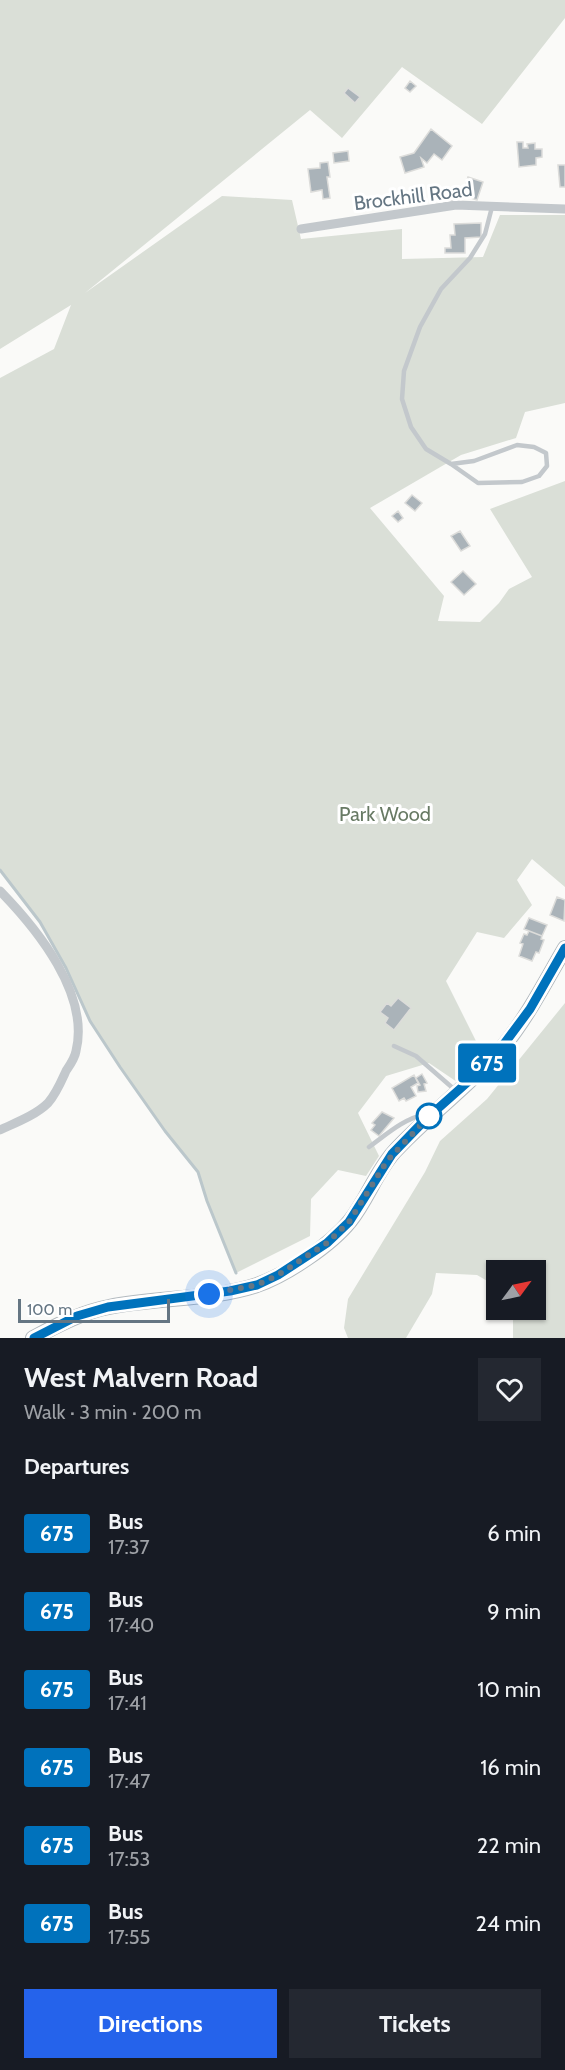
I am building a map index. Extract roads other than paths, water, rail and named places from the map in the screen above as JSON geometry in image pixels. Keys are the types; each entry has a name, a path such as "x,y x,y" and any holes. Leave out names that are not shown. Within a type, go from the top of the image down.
{"main road":[{"path":"33,1338 77,1316 108,1307 230,1291 257,1285 327,1243 347,1219 387,1161 432,1113 457,1092 501,1048 518,1027 565,948"}],"street":[{"name":"Brockhill Road","path":"301,229 456,205 565,209"},
{"path":"0,891 24,916 50,952 70,991 78,1021 76,1051 59,1087 47,1104 0,1130"}],"lane":[{"path":"451,464 474,461 517,445 534,447 546,453 547,466 539,476 522,482 478,483 426,448 411,427 402,399 404,371 420,327 441,289 470,258 485,234 492,207"},
{"path":"394,1046 416,1056 457,1092"},
{"path":"369,1147 409,1119 432,1113"}],"waterway":[{"path":"0,870 40,922 66,968 90,1021 120,1067 165,1131 198,1172 236,1273"}],"park label":[{"name":"Park Wood","path":"385,814"}]}
